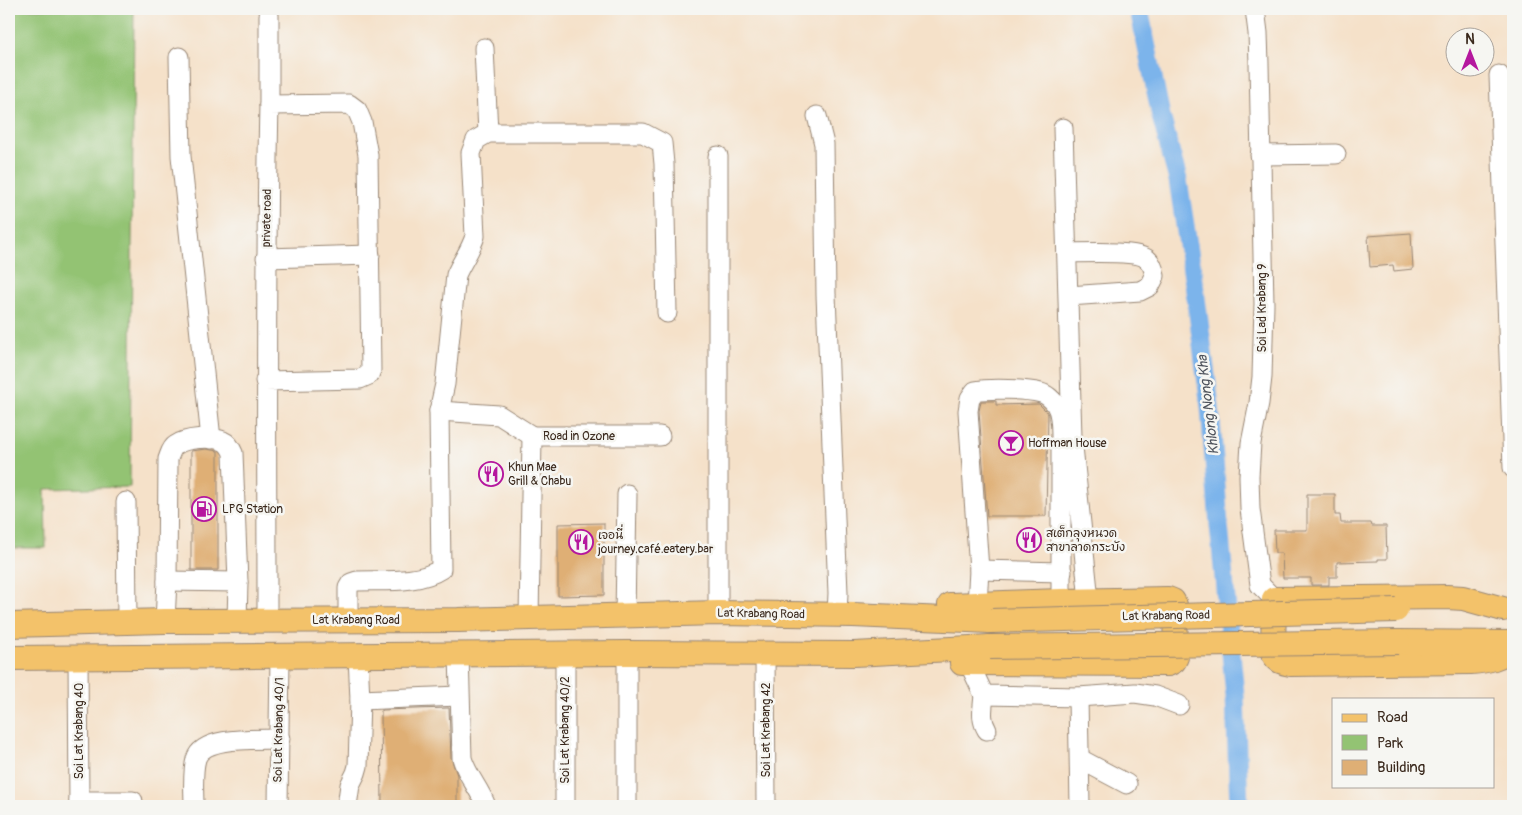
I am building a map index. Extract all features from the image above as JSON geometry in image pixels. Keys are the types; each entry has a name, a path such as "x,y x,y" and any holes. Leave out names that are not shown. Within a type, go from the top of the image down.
{"main road":[{"path":"1508,609 1447,596 1274,599 1274,653 1277,660 1290,664 1482,661 1491,660 1513,647"},
{"path":"854,654 918,663 1153,665 1168,664 1174,661 1176,657 1175,605 1173,601 1168,599 1061,601 984,612"},
{"name":"Lat Krabang Road","path":"9,625 165,621 529,619 718,613 845,615 984,612 1508,609"},
{"path":"458,620 459,655"},
{"path":"9,658 280,654 358,656 627,653 854,654 990,647 1398,642 1513,643"}],"street":[{"name":"Soi Lad Krabang 9","path":"1255,9 1259,49 1264,304 1262,370 1259,402 1251,443 1250,509 1260,585 1274,599"},
{"name":"private road","path":"266,621 265,381 269,15"},
{"path":"484,48 488,134"},
{"path":"179,57 181,156 211,439"},
{"path":"1499,76 1513,468"},
{"path":"265,381 360,379 366,378 371,370 368,155 362,122 357,110 349,104 269,105"},
{"path":"817,116 824,144 826,295 838,593 845,615"},
{"path":"1062,128 1069,296 1072,437 1089,600"},
{"path":"348,620 348,588 351,583 434,574 441,569 439,411 445,384 456,275 472,247 475,236 471,153 476,140 488,134 643,133 662,143 667,313"},
{"path":"1260,156 1336,154"},
{"path":"718,156 718,613"},
{"path":"1067,253 1130,254 1146,258 1153,267 1155,276 1150,286 1140,291 1069,296"},
{"path":"266,258 370,255"},
{"path":"984,612 979,570 968,411 970,398 975,391 989,389 1042,393 1057,406 1061,435 1061,601"},
{"path":"439,411 499,415 532,436"},
{"name":"Road in Ozone","path":"529,619 532,436 660,436"},
{"path":"165,621 168,459 172,449 177,444 195,439 224,441 233,453 238,582 237,621"},
{"path":"625,616 627,494"},
{"path":"126,502 127,622"},
{"path":"979,570 1062,572"},
{"path":"167,581 238,582"},
{"path":"627,653 627,802"},
{"name":"Soi Lat Krabang 42","path":"766,653 766,806"},
{"name":"Soi Lat Krabang 40/1","path":"278,806 280,654"},
{"name":"Soi Lat Krabang 40/2","path":"565,654 565,806"},
{"path":"459,655 462,758 465,768 486,806"},
{"name":"Soi Lat Krabang 40","path":"78,656 79,803"},
{"path":"347,806 350,785 357,770 360,700 358,656"},
{"path":"969,663 984,695 982,713 983,724 987,730"},
{"path":"984,695 1078,697 1135,693 1155,696 1179,705"},
{"path":"360,700 459,696"},
{"path":"1078,697 1080,806"},
{"path":"194,806 196,761 199,752 207,746 219,742 280,739"},
{"path":"1080,759 1128,784"},
{"path":"79,803 133,801"}],"green space":[{"path":"9,9 134,9 130,487 45,489 46,548 9,548"}],"building":[{"path":"1411,233 1413,269 1394,271 1393,265 1370,267 1368,236"},
{"name":"Hoffman House","path":"981,401 996,401 996,405 1039,404 1048,414 1046,516 987,516 979,411"},
{"name":"LPG Station","path":"206,449 218,451 218,570 191,570 191,451"},
{"path":"1307,494 1335,494 1335,515 1340,515 1341,523 1371,523 1372,526 1386,526 1387,559 1337,562 1337,577 1329,577 1329,585 1311,585 1311,578 1283,578 1282,553 1275,553 1274,530 1307,530"},
{"name":"เจอนี่ journey.café.eatery.bar","path":"604,523 604,595 558,596 558,524"},
{"path":"449,708 451,758 457,775 457,806 382,806 381,710"}],"waterway":[{"name":"Khlong Nong Kha","path":"1139,9 1161,116 1178,180 1210,407 1235,695 1239,806"}],"place":[{"name":"Hoffman House","path":"1011,443"},
{"name":"Khun Mae Grill & Chabu","path":"491,474"},
{"name":"LPG Station","path":"204,509"},
{"name":"สเต็กลุงหนวด สาขาลาดกระบัง","path":"1029,540"},
{"name":"เจอนี่ journey.café.eatery.bar","path":"581,542"}]}
